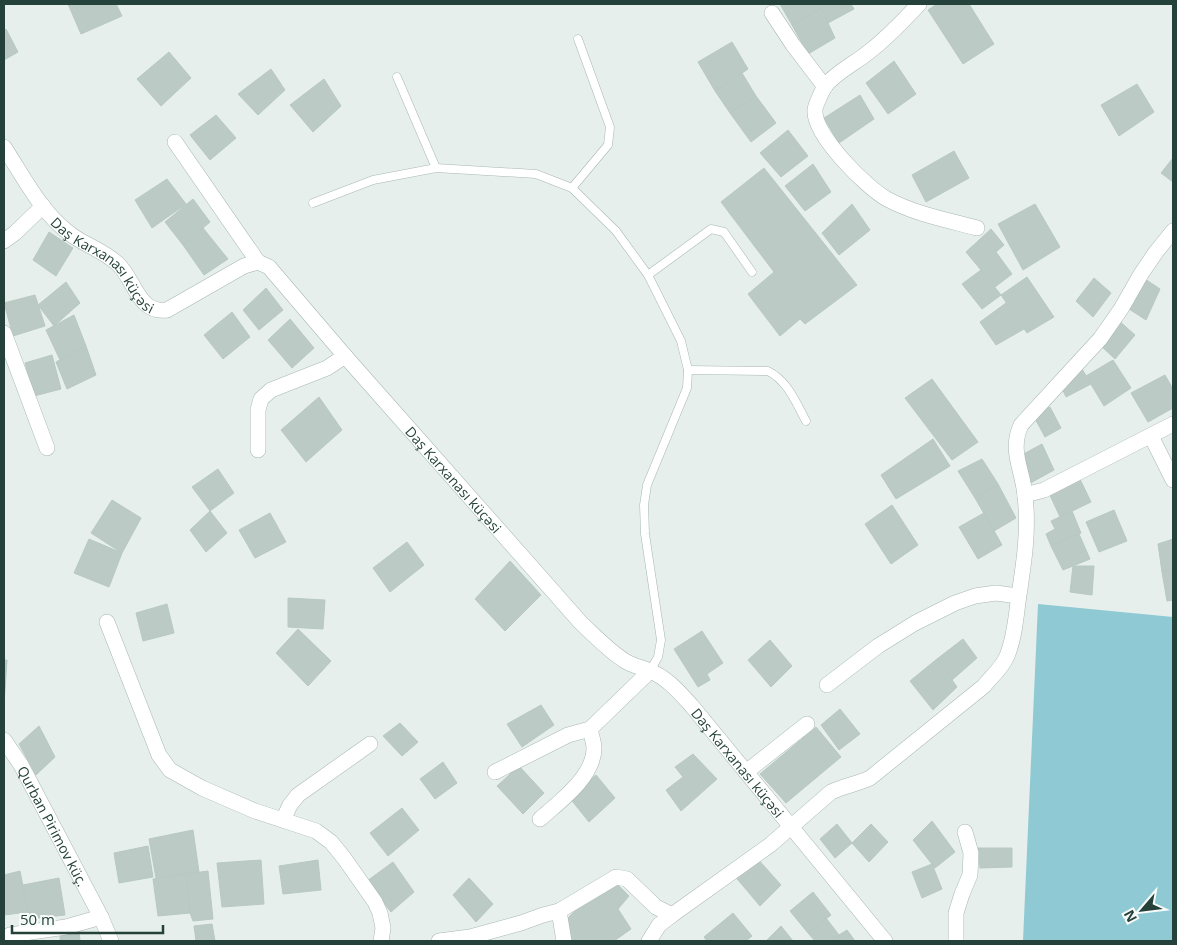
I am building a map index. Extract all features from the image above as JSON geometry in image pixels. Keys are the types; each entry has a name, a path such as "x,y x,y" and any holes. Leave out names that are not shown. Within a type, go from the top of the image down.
{"street":[{"path":"920,4 876,46 838,74 824,87 815,110 819,126 830,145 859,178 886,198 915,212 977,228"},
{"path":"772,13 824,87"},
{"path":"175,142 258,262"},
{"name":"Daş Karxanası küçəsi","path":"4,147 43,206 69,233 107,254 119,265 146,305 157,312 167,310 244,266 258,262 269,267 345,356 581,623 624,660 664,679 678,691 792,826 885,941"},
{"path":"4,241 16,233 43,206"},
{"path":"649,941 660,925 770,845 831,792 859,784 870,778 984,686 1000,668 1007,656 1012,638 1023,569 1026,535 1025,495 1015,450 1017,435 1021,425 1100,339 1121,309 1141,274 1173,231"},
{"path":"4,334 47,448"},
{"path":"258,450 258,410 261,399 271,390 327,368 345,356"},
{"path":"1025,495 1044,490 1173,424"},
{"path":"1151,436 1173,480"},
{"path":"828,685 878,646 915,623 955,603 975,596 996,593 1018,596"},
{"path":"107,622 159,755 170,770 202,788 316,831 331,842 375,902 380,913 381,941"},
{"path":"495,772 568,734 590,729 650,671"},
{"path":"746,772 807,724"},
{"path":"540,819 575,788 588,771 594,750 590,729"},
{"name":"Qurban Pirimov küç.","path":"4,740 21,764 101,917 111,941"},
{"path":"283,820 290,805 298,795 370,744"},
{"path":"956,941 956,913 970,875 971,853 965,832"},
{"path":"440,941 470,937 559,911 616,877 627,880 656,907 672,916"},
{"path":"559,911 564,941"},
{"path":"4,939 10,935 66,927 101,917"}],"lane":[{"path":"572,188 608,145 610,127 578,39"},
{"path":"397,77 436,168"},
{"path":"312,202 373,180 436,168 536,174 572,188 616,232 648,275 681,341 688,370 687,388 647,485 644,505 646,534 661,640 658,657 650,671"},
{"path":"648,275 711,229 724,232 752,272"},
{"path":"688,370 768,371 777,376 792,394 806,421"}],"water":[{"path":"1038,604 1173,617 1173,941 1023,941"}],"building":[{"path":"68,4 116,4 122,16 81,34"},
{"path":"780,4 819,4 821,8 792,25"},
{"path":"820,4 851,4 854,9 828,23"},
{"path":"937,4 969,4 994,44 963,64 928,10"},
{"path":"821,8 835,38 808,54 792,25"},
{"path":"6,29 18,52 4,60 4,31"},
{"path":"732,42 748,69 715,91 698,62"},
{"path":"169,52 191,78 161,106 137,79"},
{"path":"894,61 916,94 888,114 866,83"},
{"path":"271,69 285,90 258,115 238,94"},
{"path":"742,73 756,96 730,113 715,91"},
{"path":"324,79 341,106 313,132 290,105"},
{"path":"1137,84 1154,112 1119,136 1101,105"},
{"path":"860,95 874,119 839,143 824,118"},
{"path":"756,96 776,123 751,142 730,113"},
{"path":"216,115 236,138 210,160 190,135"},
{"path":"788,130 808,156 781,177 760,153"},
{"path":"954,151 969,178 926,202 912,175"},
{"path":"1173,158 1173,182 1161,173"},
{"path":"813,164 831,192 805,211 785,186"},
{"path":"764,168 857,285 805,324 800,319 780,336 748,294 774,272 721,202"},
{"path":"167,179 186,204 152,228 135,200"},
{"path":"193,199 210,222 183,245 165,222"},
{"path":"852,204 870,230 839,255 822,233"},
{"path":"1035,204 1060,247 1023,270 998,224"},
{"path":"203,228 228,259 204,275 183,245"},
{"path":"991,229 1004,245 996,252 1012,274 995,287 966,252"},
{"path":"49,232 73,248 56,276 33,260"},
{"path":"981,270 1001,295 982,309 962,284"},
{"path":"1027,277 1054,317 1027,333 1001,295"},
{"path":"1142,277 1160,289 1146,320 1126,307"},
{"path":"1094,278 1111,293 1093,317 1076,301"},
{"path":"66,282 80,303 54,326 38,305"},
{"path":"266,288 283,310 259,330 243,310"},
{"path":"35,295 45,326 13,336 4,303"},
{"path":"1006,303 1024,329 996,345 980,322"},
{"path":"232,312 250,337 223,359 204,335"},
{"path":"74,315 86,346 60,360 46,330"},
{"path":"290,319 314,348 292,368 268,340"},
{"path":"1117,319 1135,335 1115,359 1099,344"},
{"path":"86,346 96,375 67,389 56,362"},
{"path":"52,355 61,389 34,396 25,363"},
{"path":"1113,360 1131,388 1104,406 1086,376"},
{"path":"1079,364 1091,384 1066,397 1060,384"},
{"path":"1165,375 1173,389 1173,408 1148,422 1131,393"},
{"path":"932,379 978,442 952,460 905,398"},
{"path":"319,397 342,430 306,462 281,430"},
{"path":"1050,407 1061,428 1045,437 1033,415"},
{"path":"933,439 950,466 896,499 881,475"},
{"path":"1042,444 1054,470 1025,486 1018,457"},
{"path":"982,459 998,484 975,498 958,471"},
{"path":"218,469 234,493 210,511 192,487"},
{"path":"1078,475 1091,502 1060,517 1048,491"},
{"path":"998,484 1016,518 994,531 975,498"},
{"path":"112,500 141,518 122,553 91,533"},
{"path":"892,505 918,545 891,564 865,524"},
{"path":"1114,510 1127,541 1099,552 1086,522"},
{"path":"210,511 227,533 206,552 190,530"},
{"path":"1072,511 1081,533 1051,546 1046,534 1055,529 1051,521"},
{"path":"270,513 286,542 255,558 239,530"},
{"path":"984,513 1002,545 978,559 959,527"},
{"path":"1079,534 1090,559 1063,570 1051,546"},
{"path":"89,539 122,553 109,587 74,573"},
{"path":"1173,539 1173,570 1162,572 1158,544"},
{"path":"407,542 424,565 390,592 373,568"},
{"path":"510,561 541,595 505,631 475,599"},
{"path":"1073,566 1094,566 1092,595 1070,592"},
{"path":"1173,570 1173,600 1167,601 1162,572"},
{"path":"288,598 325,600 323,629 288,627"},
{"path":"167,604 174,633 143,641 136,613"},
{"path":"298,629 331,661 308,686 276,653"},
{"path":"702,631 723,663 707,674 710,680 698,687 674,649"},
{"path":"963,639 977,658 952,680 937,659"},
{"path":"770,640 792,666 771,687 748,660"},
{"path":"937,659 957,687 933,710 910,681"},
{"path":"4,660 7,660 4,704"},
{"path":"541,705 554,725 522,747 507,724"},
{"path":"840,709 860,734 839,750 821,725"},
{"path":"400,723 418,742 402,756 383,736"},
{"path":"39,726 55,757 36,775 19,744"},
{"path":"816,727 841,757 786,803 760,774"},
{"path":"693,754 717,779 681,811 666,790 683,777 675,767"},
{"path":"443,762 457,783 435,799 420,779"},
{"path":"519,766 544,793 523,814 497,786"},
{"path":"596,775 615,798 589,822 569,797"},
{"path":"402,808 419,830 388,856 370,833"},
{"path":"932,821 955,852 935,868 913,840"},
{"path":"837,824 852,843 835,858 820,839"},
{"path":"871,824 888,842 869,862 852,843"},
{"path":"193,830 199,872 156,878 149,839"},
{"path":"148,846 153,877 119,883 114,853"},
{"path":"978,848 1012,848 1012,867 980,868"},
{"path":"756,857 781,885 760,906 733,874"},
{"path":"261,860 264,904 222,907 217,863"},
{"path":"318,860 321,890 283,894 279,866"},
{"path":"393,862 414,892 391,912 367,881"},
{"path":"932,864 942,889 922,898 912,872"},
{"path":"20,871 28,912 4,915 4,875"},
{"path":"208,871 213,919 193,921 190,913 186,874"},
{"path":"186,874 190,913 158,916 153,879"},
{"path":"59,878 65,915 29,919 23,885"},
{"path":"469,878 493,904 476,922 453,895"},
{"path":"615,882 629,896 618,909 631,929 614,941 572,941 562,925 585,899"},
{"path":"813,892 831,915 808,933 790,911"},
{"path":"733,913 752,936 746,941 707,941 704,937"},
{"path":"826,918 839,935 830,941 815,941 808,933"},
{"path":"212,924 215,941 196,941 194,926"},
{"path":"781,926 793,941 767,940"},
{"path":"847,930 855,941 830,941 839,935"},
{"path":"79,931 80,941 60,941 60,932"}]}
